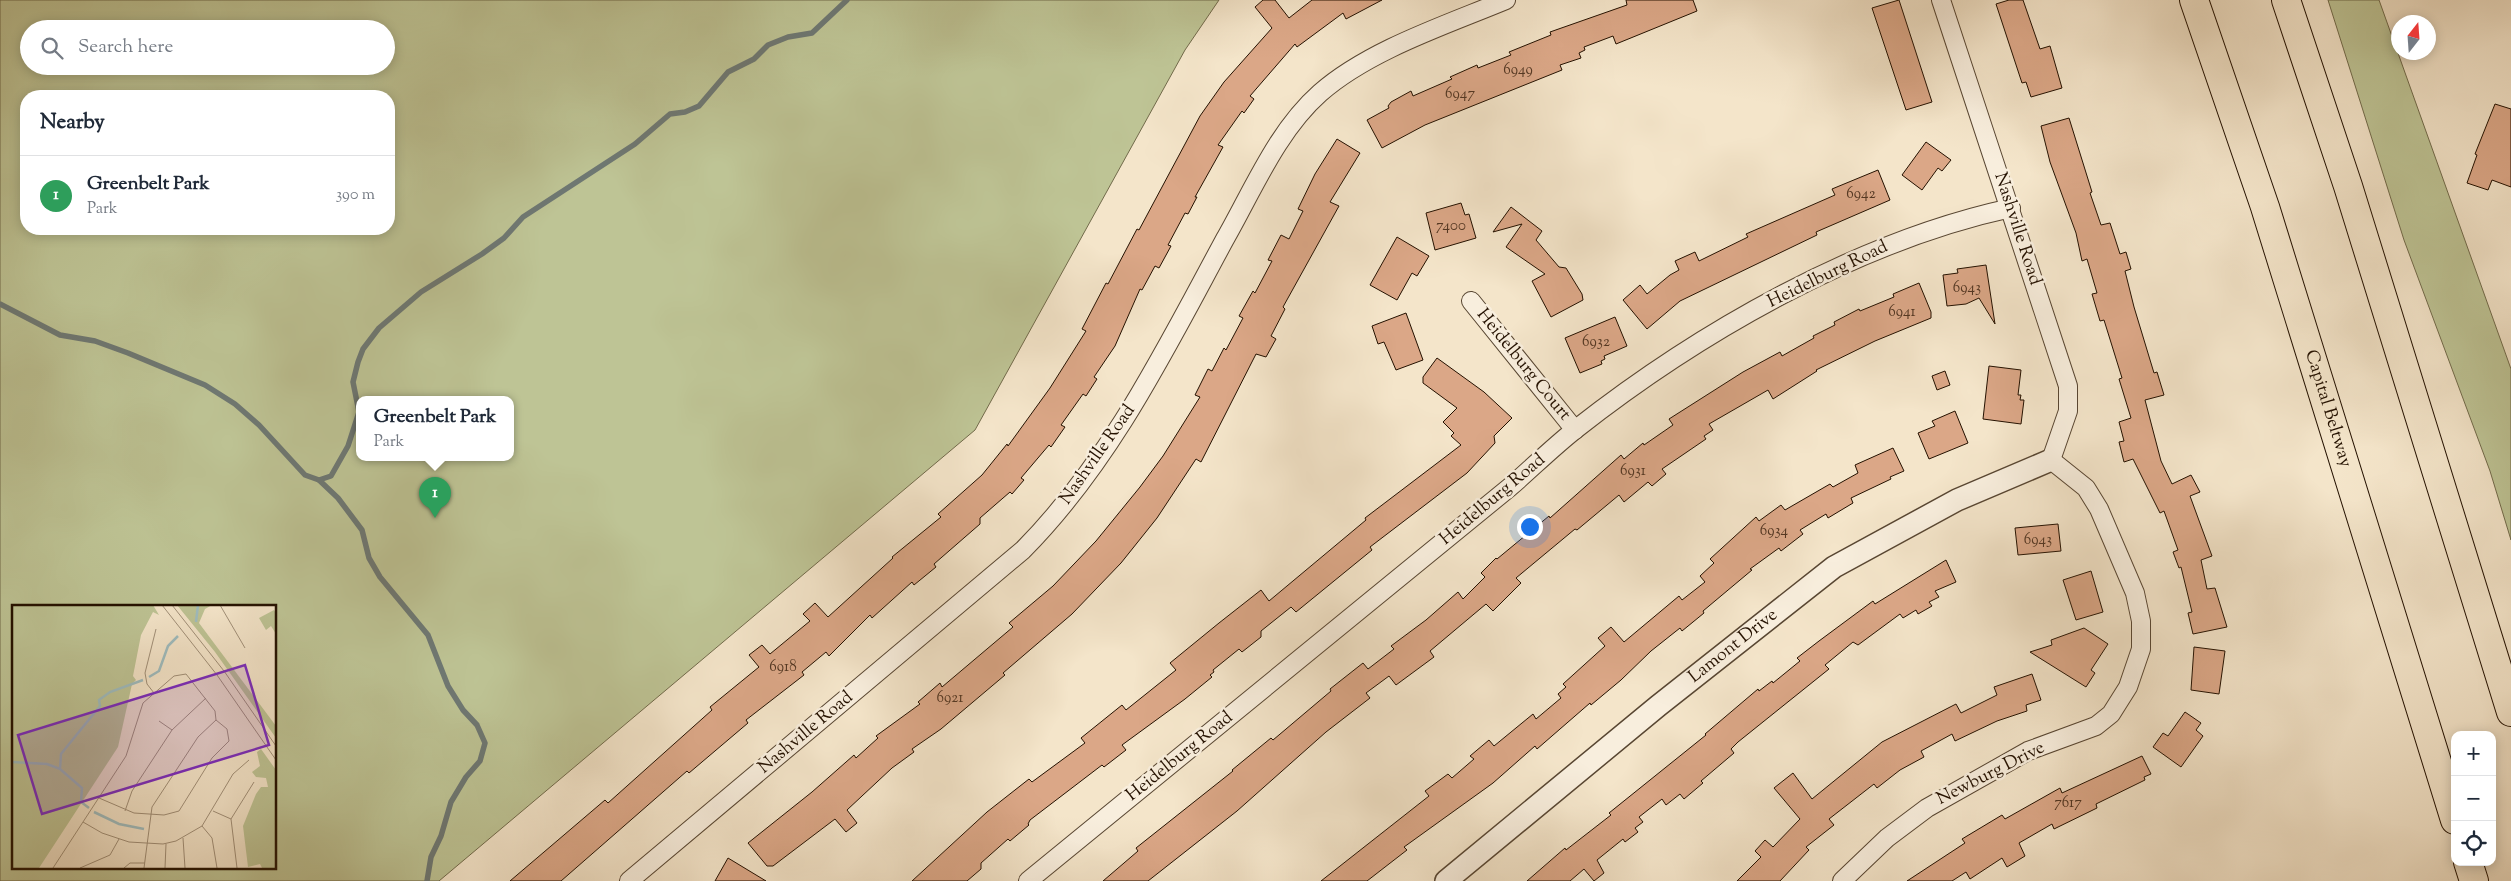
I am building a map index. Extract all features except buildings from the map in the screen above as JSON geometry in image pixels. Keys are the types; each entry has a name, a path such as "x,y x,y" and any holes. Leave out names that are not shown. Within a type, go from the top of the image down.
{"highway":[{"name":"Capital Beltway","path":"2194,0 2268,216 2451,807"},
{"path":"2286,0 2348,186 2511,712"},
{"path":"2469,866 2474,881"}],"street":[{"name":"Nashville Road","path":"629,881 964,601 1042,531 1079,487 1126,417 1270,159 1304,107 1334,80 1358,64 1505,0"},
{"name":"Nashville Road","path":"1941,0 2068,386 2068,411 2051,460"},
{"name":"Heidelburg Road","path":"1028,881 1510,487 1575,430 1677,357 1725,328 1812,281 1907,237 1965,218 2011,208"},
{"name":"Heidelburg Court","path":"1471,301 1575,430"},
{"name":"Lamont Drive","path":"1446,881 1666,700 1834,567 1957,500 2051,460"},
{"name":"Newburg Drive","path":"1842,881 1886,838 1926,808 2028,751 2096,726 2111,714 2128,687 2141,649 2141,621 2135,594 2099,509 2086,488 2051,460"}],"green space":[{"path":"0,0 1219,0 1185,50 975,430 439,881 0,881"},
{"path":"2328,0 2379,0 2391,34 2391,60 2400,60 2511,369 2511,540 2490,471 2404,240"}],"waterway":[{"path":"356,397 353,382 363,349 379,328 421,292 482,254 504,238 523,217 635,144 670,114 685,112 699,106 728,72 754,59 768,45 788,37 812,33 847,0"},
{"path":"0,304 60,335 95,341 205,385 235,404 259,425 305,475 319,480 331,476 348,446 356,421"},
{"path":"319,480 338,498 362,530 369,558 380,577 428,635 448,686 463,710 477,725 485,743 480,761 466,777 451,802 441,836 431,857 427,881"}],"place":[{"name":"Greenbelt Park","path":"435,518"}]}
